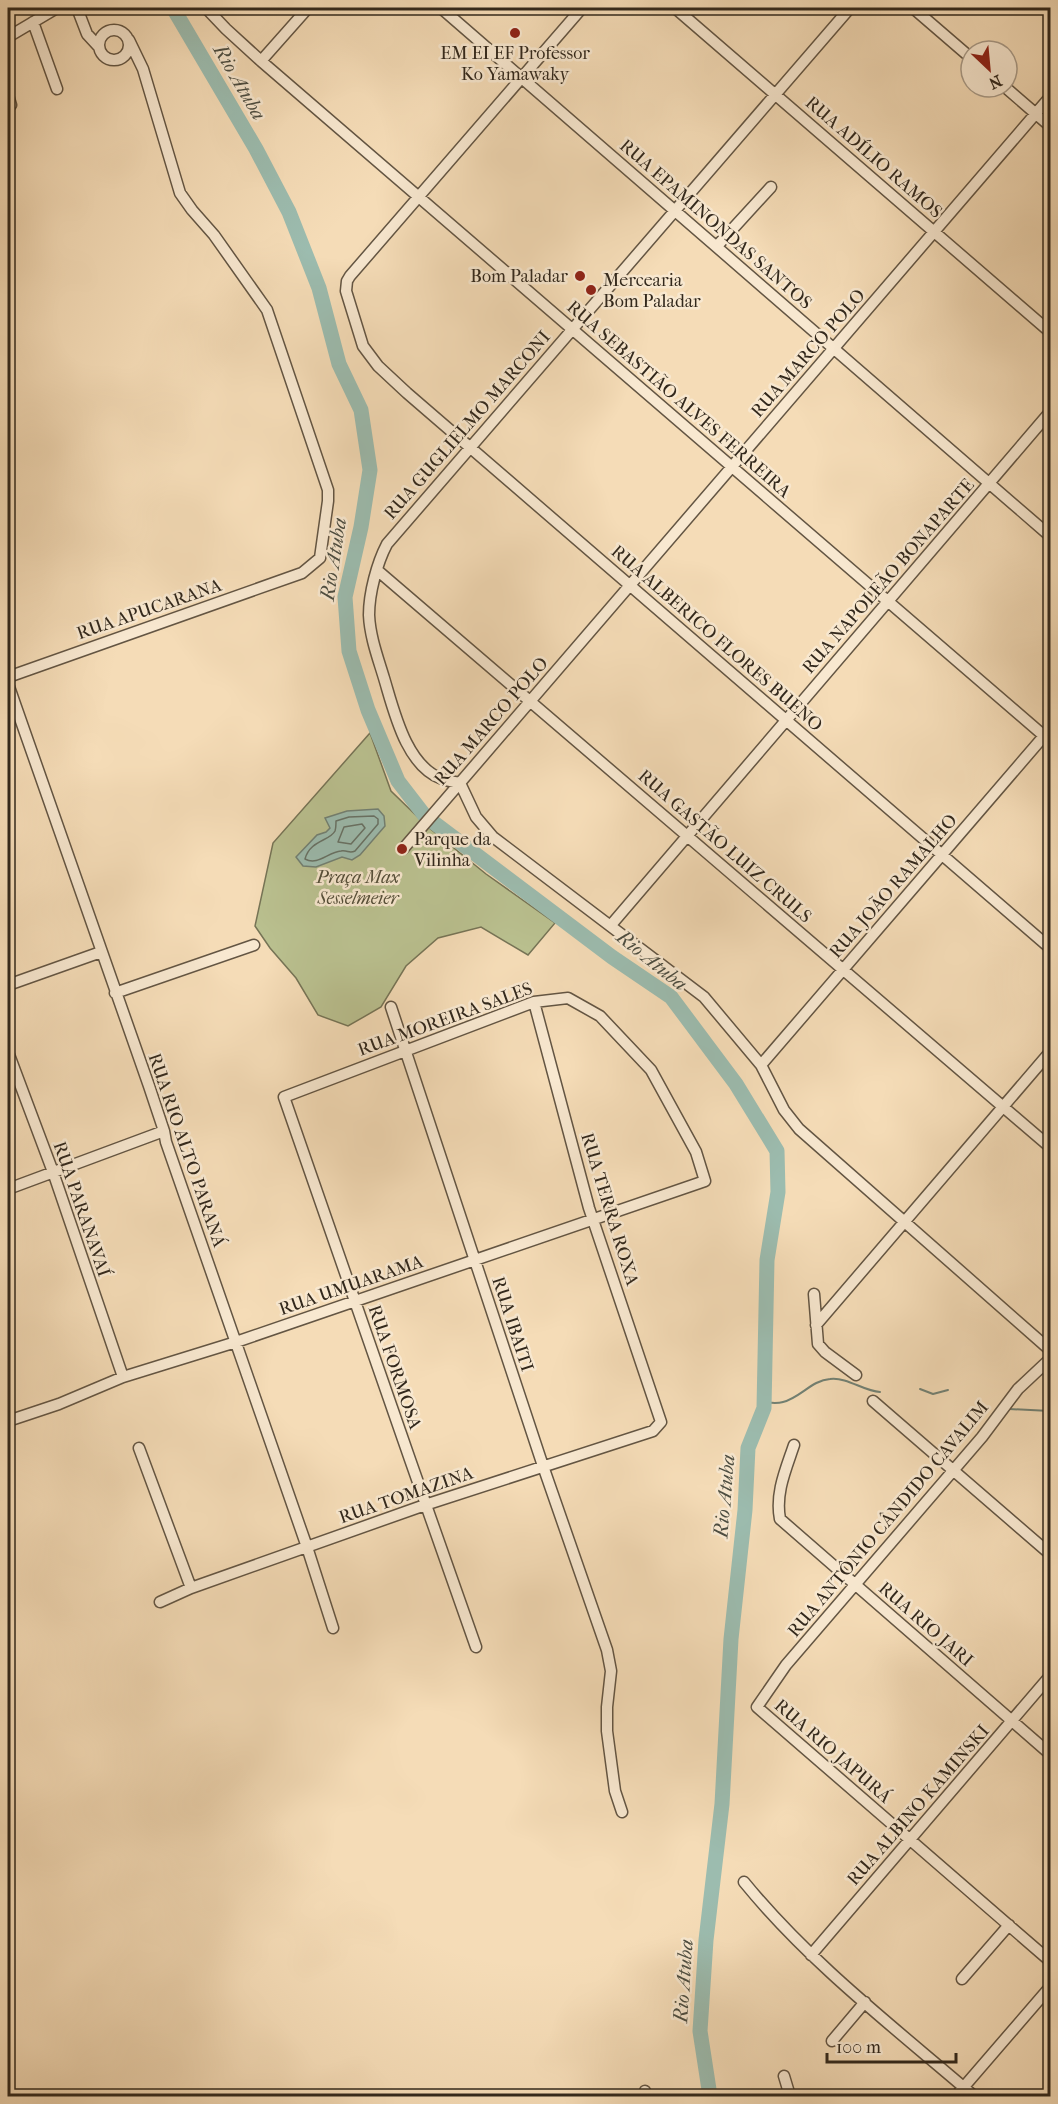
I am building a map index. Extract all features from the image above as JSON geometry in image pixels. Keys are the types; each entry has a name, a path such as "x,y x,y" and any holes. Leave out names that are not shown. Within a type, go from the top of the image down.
{"street":[{"path":"8,37 57,8"},
{"path":"77,8 87,34 107,59 114,61 122,59 129,51 129,40"},
{"name":"RUA SEBASTIÃO ALVES FERREIRA","path":"206,8 261,61 888,602 1048,735"},
{"path":"261,61 308,8"},
{"name":"RUA EPAMINONDAS SANTOS","path":"441,8 1050,536"},
{"path":"418,196 582,8"},
{"name":"RUA ADÍLIO RAMOS","path":"675,8 1050,332"},
{"name":"RUA GUGLIELMO MARCONI","path":"460,783 444,780 426,768 406,743 399,727 370,626 370,606 377,570 387,544 850,8"},
{"path":"913,8 959,48"},
{"path":"82,19 103,34"},
{"path":"33,22 57,89"},
{"path":"99,47 103,34 111,30 118,30 129,40 143,69"},
{"path":"122,59 143,69"},
{"name":"RUA APUCARANA","path":"8,677 302,573 320,558 328,490 267,310 214,235 180,193 143,69"},
{"name":"RUA MARCO POLO","path":"404,849 1050,97"},
{"path":"1019,99 1050,126"},
{"path":"717,246 771,187"},
{"name":"RUA ALBERICO FLORES BUENO","path":"418,196 347,281 347,297 365,351 397,385 1050,948"},
{"name":"RUA NAPOLEÃO BONAPARTE","path":"611,926 1050,412"},
{"name":"RUA GASTÃO LUIZ CRULS","path":"377,570 1050,1147"},
{"name":"RUA RIO ALTO PARANÁ","path":"8,684 164,1131 333,1628"},
{"name":"RUA JOÃO RAMALHO","path":"761,1065 1048,735"},
{"path":"460,783 476,817 484,828 704,997 761,1065 784,1110 799,1129 1050,1350"},
{"path":"115,993 254,945"},
{"path":"8,985 101,952"},
{"name":"RUA MOREIRA SALES","path":"284,1097 534,1002 568,998 600,1017 651,1070 696,1152 705,1181"},
{"name":"RUA TERRA ROXA","path":"534,1002 593,1219 661,1422"},
{"name":"RUA IBAITI","path":"391,1007 606,1650 611,1671 607,1731 615,1791 622,1812"},
{"name":"RUA PARANAVAÍ","path":"8,1052 53,1172 123,1377"},
{"path":"816,1325 1050,1052"},
{"name":"RUA FORMOSA","path":"284,1097 476,1647"},
{"path":"8,1189 164,1131"},
{"name":"RUA UMUARAMA","path":"9,1417 59,1404 123,1377 236,1342 705,1181"},
{"path":"814,1294 817,1338 821,1348 856,1375"},
{"name":"RUA ANTÔNIO CÂNDIDO CAVALIM","path":"757,1707 786,1665 954,1471 1018,1389 1050,1359"},
{"path":"873,1401 1050,1554"},
{"name":"RUA TOMAZINA","path":"160,1602 191,1588 425,1505 653,1431 661,1422"},
{"name":"RUA RIO JARI","path":"794,1445 778,1499 780,1519 1050,1754"},
{"path":"139,1448 191,1588"},
{"name":"RUA ALBINO KAMINSKI","path":"811,1955 1050,1676"},
{"name":"RUA RIO JAPURÁ","path":"757,1707 1050,1961"},
{"path":"744,1882 781,1926 811,1955 974,2097"},
{"path":"962,1979 1009,1925"},
{"path":"956,2097 1050,1987"},
{"path":"832,2041 865,2002"},
{"path":"784,2076 790,2097"}],"green space":[{"name":"Praça Max Sesselmeier","path":"370,733 391,791 428,827 486,874 555,923 528,955 481,927 438,938 406,966 381,1007 348,1026 318,1015 296,978 270,948 255,926 273,843"}],"water":[{"path":"378,809 384,816 385,826 360,855 352,860 342,857 316,867 303,866 296,857 317,835 330,828 325,818 347,811"}],"waterway":[{"name":"Rio Atuba","path":"173,8 256,149 289,212 319,288 339,364 361,410 370,470 361,527 345,597 349,651 368,710 398,781 425,816 612,957 671,997 736,1084 777,1151 778,1192 767,1260 764,1408 748,1448 745,1510 731,1639 722,1804 706,1940 700,2031 710,2096"},
{"path":"764,1403 780,1403 789,1400 817,1382 830,1379 843,1380 880,1392"},
{"path":"920,1389 933,1394 948,1390"},
{"path":"1009,1409 1050,1411"}],"place":[{"name":"EM EI EF Professor Ko Yamawaky","path":"515,33"},
{"name":"Bom Paladar","path":"580,276"},
{"name":"Mercearia Bom Paladar","path":"591,290"},
{"name":"Parque da Vilinha","path":"402,849"}]}
